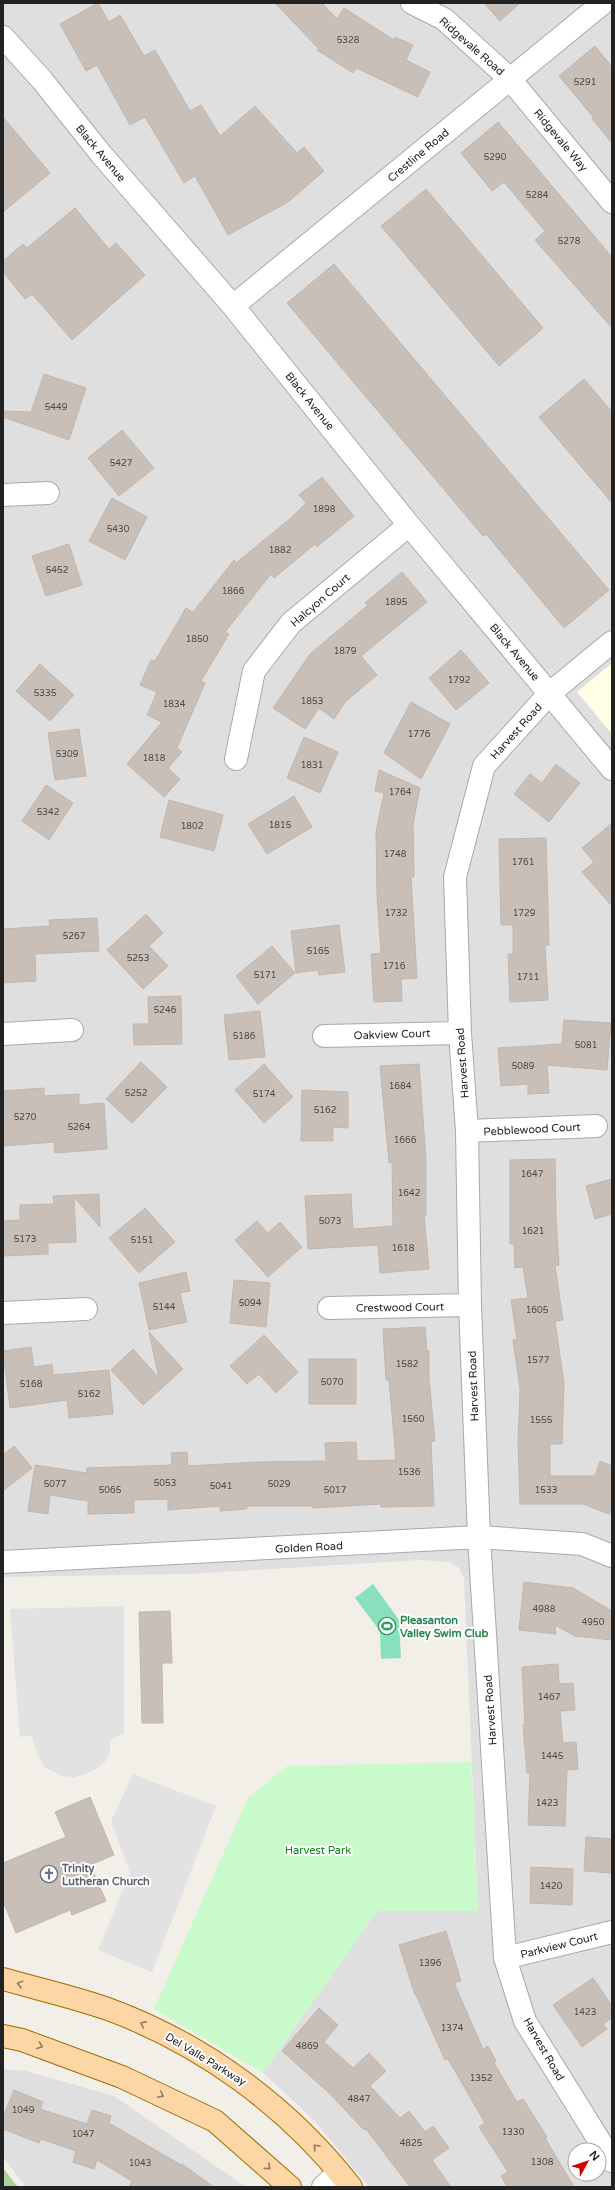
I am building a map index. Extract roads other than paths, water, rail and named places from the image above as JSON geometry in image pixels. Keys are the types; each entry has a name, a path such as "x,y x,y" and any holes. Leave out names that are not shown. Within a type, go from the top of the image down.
{"main road":[{"name":"Del Valle Parkway","path":"3,1979 107,2009 176,2040 249,2086 290,2121 345,2179"},
{"path":"3,2036 22,2040 122,2077 215,2121 290,2187"}],"street":[{"name":"Ridgevale Road","path":"412,3 444,19 509,78"},
{"name":"Crestline Road","path":"233,306 338,222 509,78 603,3"},
{"name":"Black Avenue","path":"3,37 42,80 101,154 233,306 408,525 612,769"},
{"name":"Ridgevale Way","path":"509,78 612,202"},
{"path":"3,495 48,493"},
{"name":"Halcyon Court","path":"236,759 254,671 291,623 408,525"},
{"name":"Harvest Road","path":"612,642 550,693 484,766 455,877 460,1033 467,1132 470,1305 479,1537 505,1958 525,2021 612,2161"},
{"path":"3,1034 72,1030"},
{"name":"Oakview Court","path":"324,1036 460,1033"},
{"name":"Pebblewood Court","path":"467,1132 596,1126"},
{"name":"Crestwood Court","path":"330,1308 470,1305"},
{"path":"3,1313 86,1309"},
{"name":"Golden Road","path":"3,1562 479,1537 582,1544 612,1556"},
{"name":"Parkview Court","path":"505,1958 612,1932"},
{"path":"323,2187 345,2179"}],"place":[{"name":"Pleasanton Valley Swim Club","path":"387,1626"},
{"name":"Trinity Lutheran Church","path":"49,1874"}],"park label":[{"name":"Harvest Park","path":"318,1850"}]}
